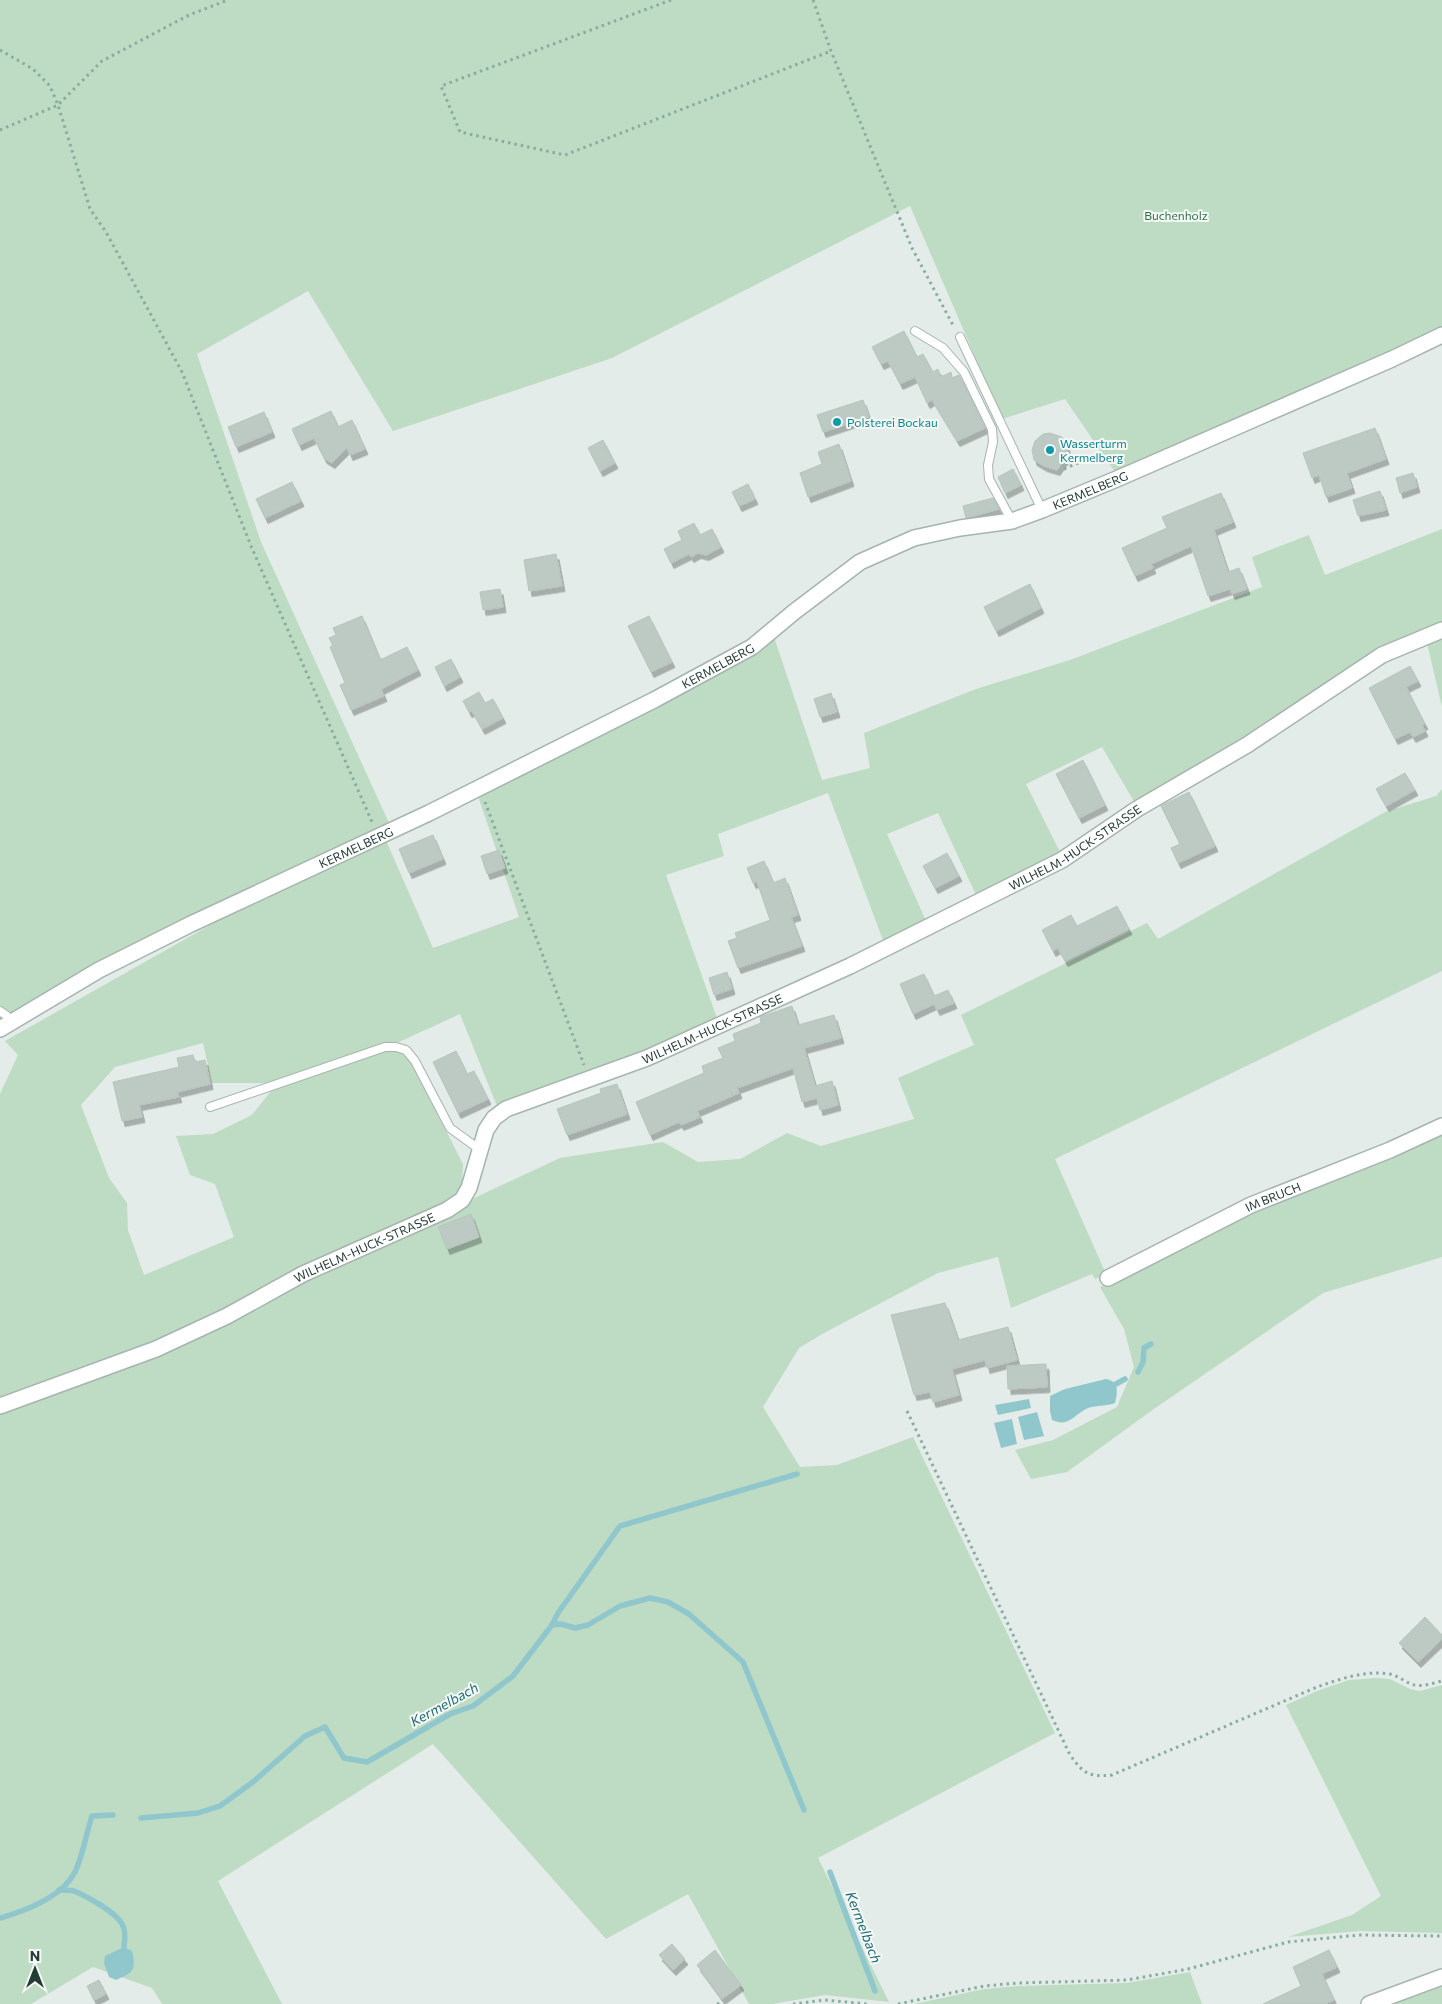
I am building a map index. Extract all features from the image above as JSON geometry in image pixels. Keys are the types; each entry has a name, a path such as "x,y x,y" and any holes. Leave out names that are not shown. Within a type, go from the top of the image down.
{"street":[{"name":"KERMELBERG","path":"4,1021 191,924 378,837 654,700 752,647 794,612 860,562 914,538 960,528 1012,521 1042,510 1392,359 1442,335"},
{"name":"WILHELM-HUCK-STRASSE","path":"0,1406 156,1349 227,1316 303,1274 447,1210 462,1200 469,1188 486,1130 494,1118 506,1109 647,1058 850,966 1062,860 1136,809 1247,746 1382,655 1442,630"},
{"name":"IM BRUCH","path":"1108,1278 1251,1205 1390,1150 1442,1126"},
{"path":"1369,2004 1442,1976"}],"lane":[{"path":"916,332 943,348 964,372 992,429 993,442 988,466 989,479 1012,521"},
{"path":"960,337 1042,510"},
{"path":"210,1107 384,1047 396,1047 406,1050 415,1061 450,1128 479,1149"}],"path":[{"path":"0,130 58,106 102,61 190,15 228,0"},
{"path":"671,0 441,86 460,132 565,155 830,51"},
{"path":"813,0 830,51 912,248 960,337"},
{"path":"0,50 32,69 50,86 90,209 106,232 182,372 251,546 378,837"},
{"path":"1064,469 1078,463"},
{"path":"479,788 590,1079"},
{"path":"907,1411 1070,1756 1084,1773 1093,1776 1112,1775 1316,1687 1349,1676 1390,1674 1420,1686 1442,1680"},
{"path":"898,2004 984,1986 1018,1983 1127,1980 1188,1968 1288,1942 1359,1935 1442,1936"},
{"path":"793,2004 825,2000 867,2004"}],"green space":[{"name":"Buchenholz","path":"0,0 1442,0 1442,327 1119,478 1065,399 1002,419 910,206 612,358 393,431 308,291 197,354 261,542 389,823 194,917 0,1020"},
{"path":"1442,529 1442,623 1245,741 1135,803 1102,747 1026,784 1061,854 977,897 938,813 887,834 926,921 884,943 828,793 718,834 724,856 666,875 718,1021 645,1053 497,1106 460,1014 399,1042 385,1044 269,1083 212,1083 203,1043 115,1067 81,1105 109,1178 127,1203 128,1230 144,1275 234,1237 215,1184 190,1175 176,1136 213,1134 252,1115 272,1090 385,1052 400,1053 411,1062 463,1164 462,1186 455,1196 443,1206 154,1345 0,1401 0,1094 18,1055 5,1041 251,902 385,838 433,948 519,917 477,793 554,758 757,653 774,637 822,780 870,768 864,733 976,689 1070,660 1262,587 1252,557 1309,535 1325,575"},
{"path":"1442,637 1442,707 1427,643"},
{"path":"1442,789 1442,971 1055,1159 1106,1274 1095,1279 1092,1274 1011,1308 998,1257 938,1273 799,1348 763,1407 800,1467 837,1465 913,1437 1055,1733 818,1858 889,2002 825,1995 772,2004 749,2004 688,1894 606,1939 433,1744 218,1881 282,2004 162,2004 152,1988 93,1967 31,2004 0,2004 0,1411 305,1277 560,1158 663,1142 698,1162 740,1159 787,1133 821,1146 914,1119 898,1078 974,1045 961,1015 1147,923 1158,939 1385,812 1436,796"},
{"path":"1442,1130 1442,1257 1323,1293 1151,1411 1067,1472 1031,1479 1015,1450 1053,1440 1117,1407 1134,1367 1124,1329 1100,1287 1251,1210"},
{"path":"1390,1679 1410,1689 1420,1691 1442,1685 1442,1933 1360,1931 1288,1937 1352,1915 1381,1896 1286,1705 1317,1691 1349,1680"},
{"path":"1190,1972 1202,2004 914,2004 984,1989 1019,1986 1127,1983"},
{"path":"1442,1977 1442,2004 1376,2004"}],"water":[{"path":"1106,1379 1115,1385 1117,1395 1115,1403 1086,1409 1069,1421 1059,1422 1052,1420 1050,1396 1065,1389"},
{"path":"1029,1399 1031,1408 998,1415 995,1405"},
{"path":"1037,1412 1044,1436 1024,1440 1018,1417"},
{"path":"1012,1419 1017,1444 1001,1448 994,1423"},
{"path":"124,1947 132,1951 134,1963 129,1973 116,1980 109,1977 104,1963 105,1956"}],"building":[{"path":"904,331 917,357 923,354 933,372 938,369 941,377 951,372 952,378 959,375 985,428 957,441 932,400 927,403 915,377 900,384 888,361 881,364 872,347"},
{"name":"Polsterei Bockau","path":"863,400 869,417 823,432 817,415"},
{"path":"331,411 338,427 352,420 365,449 350,455 347,448 332,463 324,458 314,438 299,445 292,429"},
{"path":"264,412 272,432 236,447 228,427"},
{"path":"1375,428 1386,459 1347,473 1352,488 1326,497 1319,475 1312,478 1303,453"},
{"name":"Wasserturm Kermelberg","path":"1050,433 1062,437 1067,446 1067,456 1057,470 1044,466 1034,460 1032,450 1035,441 1043,434"},
{"path":"603,440 615,463 600,471 588,448"},
{"path":"839,444 851,481 808,497 800,473 822,464 818,452"},
{"path":"1013,469 1021,485 1005,493 998,477"},
{"path":"1413,473 1417,487 1400,493 1396,478"},
{"path":"292,482 301,501 265,518 256,499"},
{"path":"748,484 755,499 739,506 732,492"},
{"path":"1380,491 1386,510 1358,516 1353,500"},
{"path":"1221,493 1233,522 1214,530 1228,572 1239,568 1247,589 1232,594 1230,589 1208,596 1191,546 1151,564 1153,568 1135,576 1122,548 1167,528 1162,517"},
{"path":"993,498 999,509 966,518 963,506"},
{"path":"694,523 700,535 712,529 721,547 706,555 698,553 691,557 689,554 671,563 664,549 682,540 678,531"},
{"path":"556,554 562,586 529,591 524,560"},
{"path":"1030,584 1041,608 996,631 984,607"},
{"path":"500,589 503,607 483,610 480,592"},
{"path":"362,616 380,660 407,647 418,670 381,689 384,696 351,710 340,685 345,683 330,647 333,646 329,638 336,635 333,628"},
{"path":"649,616 672,662 651,672 628,626"},
{"path":"451,659 460,677 444,686 435,667"},
{"path":"1410,666 1418,681 1406,687 1425,724 1422,725 1425,731 1413,737 1410,732 1395,739 1369,688"},
{"path":"479,692 485,703 493,699 503,718 482,729 472,711 469,712 463,701"},
{"path":"831,693 837,712 820,717 814,699"},
{"path":"1083,760 1105,805 1079,818 1056,774"},
{"path":"1405,773 1415,790 1386,806 1376,789"},
{"path":"1189,792 1215,846 1178,863 1171,848 1180,844 1161,806"},
{"path":"433,835 443,859 409,873 399,849"},
{"path":"499,850 505,868 487,874 481,856"},
{"path":"947,853 959,876 935,888 923,866"},
{"path":"764,861 773,883 785,878 798,915 791,917 802,946 738,968 728,941 737,938 735,933 770,920 757,882 753,883 747,868"},
{"path":"1117,906 1129,929 1065,961 1058,948 1053,951 1042,930 1071,915 1077,926"},
{"path":"727,972 732,989 714,995 709,978"},
{"path":"924,974 934,996 948,990 954,1003 937,1010 934,1004 913,1014 900,984"},
{"path":"792,1006 798,1025 834,1015 841,1038 804,1048 815,1086 832,1081 838,1105 820,1110 817,1098 802,1102 793,1068 737,1088 739,1093 697,1111 700,1117 681,1125 679,1122 650,1135 636,1102 704,1073 702,1066 723,1058 718,1048 735,1041 733,1034 761,1023 760,1017"},
{"path":"456,1051 467,1074 474,1071 488,1099 458,1113 433,1062"},
{"path":"193,1055 195,1062 205,1060 210,1084 177,1092 179,1097 139,1105 142,1117 122,1121 113,1082 179,1067 177,1058"},
{"path":"617,1084 627,1114 567,1135 557,1109 601,1093 600,1089"},
{"path":"471,1214 479,1237 447,1249 438,1227"},
{"path":"945,1303 958,1340 1008,1327 1017,1360 987,1368 985,1360 952,1369 959,1395 933,1402 930,1392 914,1395 891,1315"},
{"path":"1046,1364 1047,1387 1008,1389 1007,1366"},
{"path":"1425,1617 1442,1635 1442,1639 1418,1662 1399,1643"},
{"path":"672,1944 685,1959 673,1970 659,1955"},
{"path":"715,1950 741,1985 722,1999 697,1965"},
{"path":"1329,1950 1337,1967 1322,1974 1334,2000 1325,2004 1263,2004 1301,1986 1293,1967"},
{"path":"99,1980 106,1994 94,2000 87,1986"}],"waterway":[{"path":"1138,1372 1143,1362 1144,1348 1151,1344"},
{"path":"1116,1384 1125,1379"},
{"path":"552,1625 558,1613 620,1526 797,1474"},
{"name":"Kermelbach","path":"141,1818 198,1813 220,1806 253,1782 305,1736 325,1727 344,1758 367,1762 450,1714 473,1706 513,1676 552,1625 561,1624 575,1628 588,1625 620,1606 650,1598 668,1602 689,1614 743,1662 804,1810"},
{"name":"Kermelbach","path":"0,1918 42,1902 61,1889 69,1881 78,1865 92,1816 113,1815"},
{"name":"Kermelbach","path":"830,1872 875,1991"},
{"path":"59,1890 74,1891 93,1900 114,1914 124,1929 124,1947"}],"place":[{"name":"Polsterei Bockau","path":"837,422"},
{"name":"Wasserturm Kermelberg","path":"1050,450"}]}
